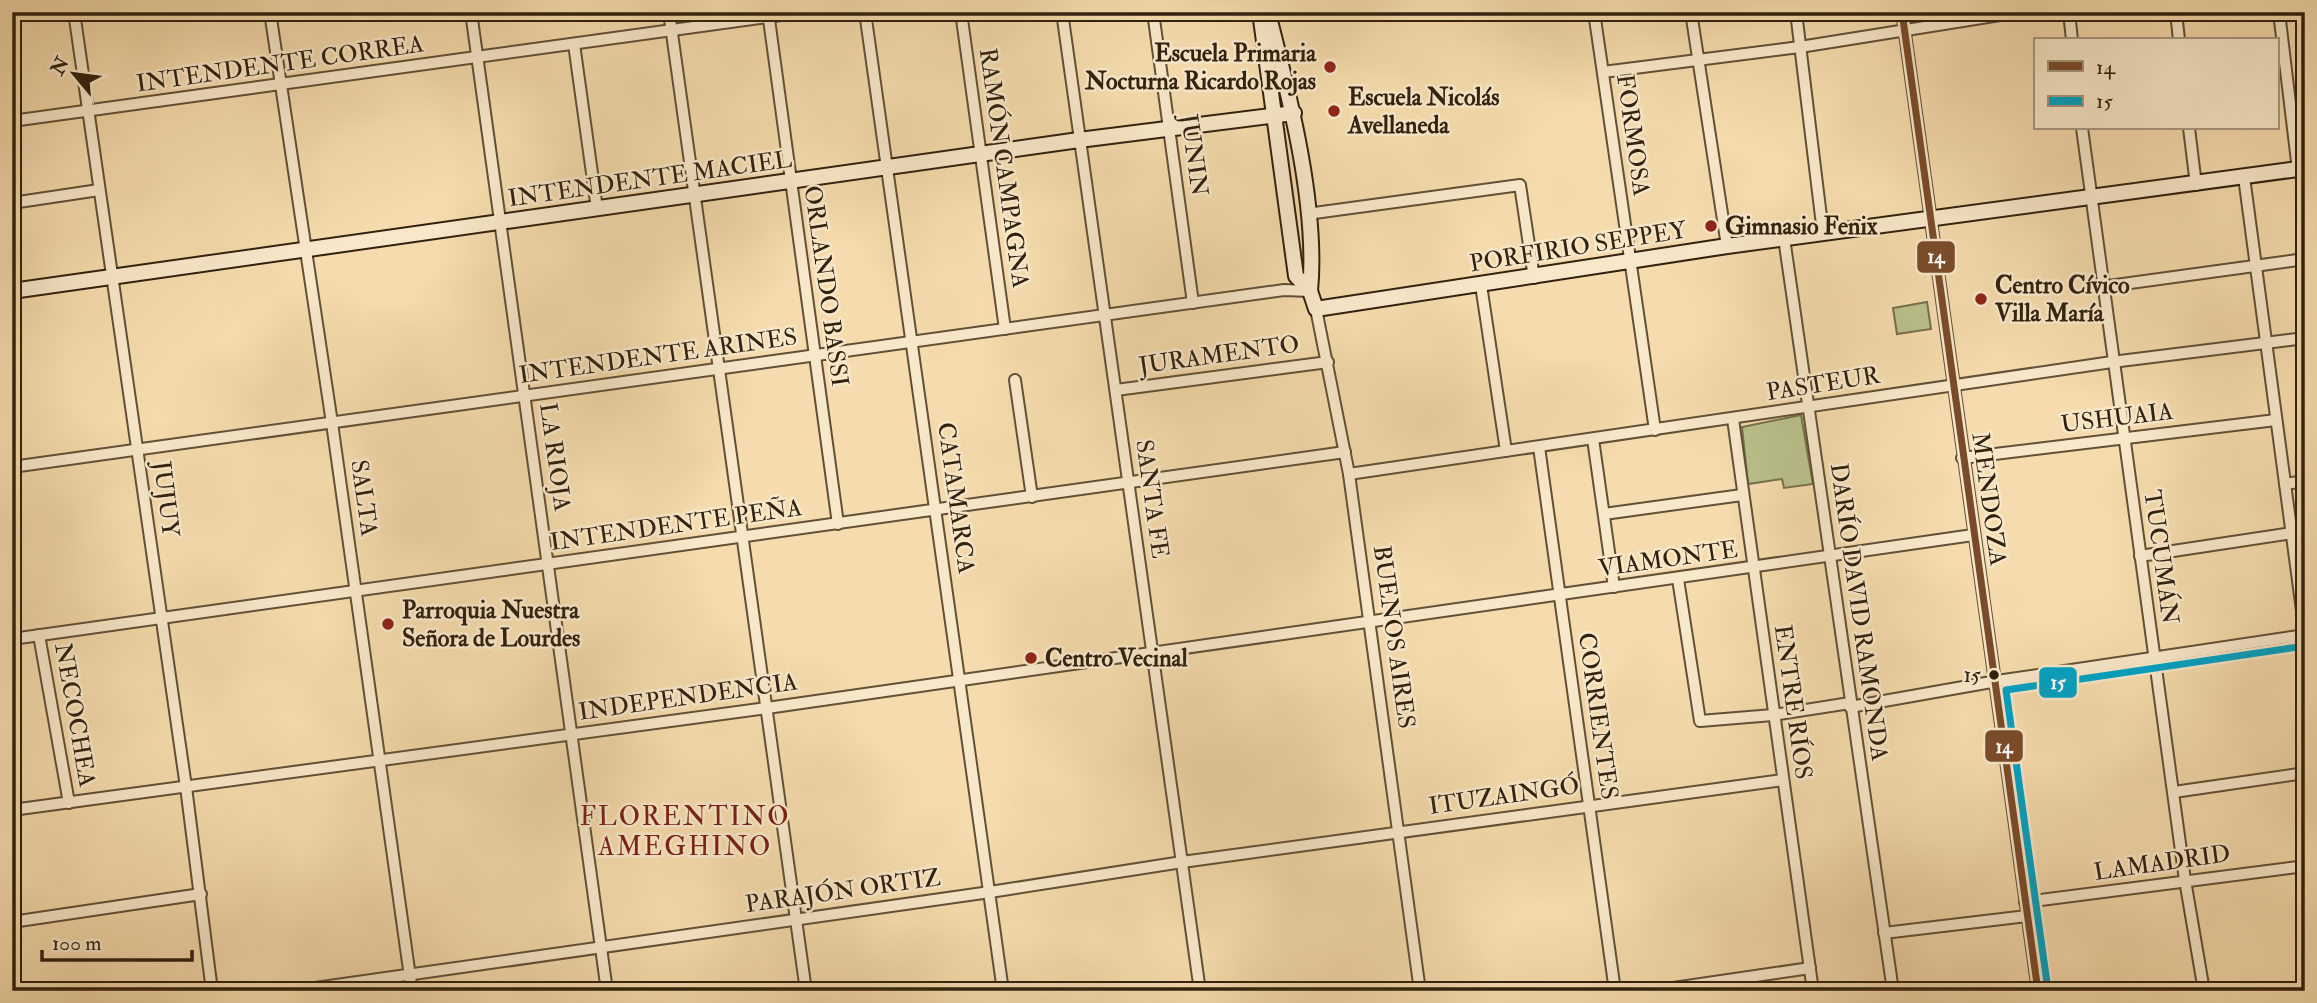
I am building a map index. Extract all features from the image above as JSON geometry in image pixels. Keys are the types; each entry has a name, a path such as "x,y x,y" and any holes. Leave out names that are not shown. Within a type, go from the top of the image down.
{"main road":[{"name":"BUENOS AIRES","path":"1260,12 1296,276 1310,291"},
{"name":"BUENOS AIRES","path":"1268,12 1294,113 1307,214 1312,271 1310,291 1316,309"},
{"name":"INTENDENTE MACIEL","path":"12,291 502,224 1079,140 1294,113"},
{"name":"PORFIRIO SEPPEY","path":"1316,309 1534,278 1727,246 2301,169"}],"street":[{"name":"JUJUY","path":"74,12 139,450 212,991"},
{"name":"SALTA","path":"270,12 303,251 332,423 412,991"},
{"name":"LA RIOJA","path":"471,12 607,991"},
{"path":"669,12 806,991"},
{"name":"INTENDENTE CORREA","path":"12,121 803,12"},
{"name":"CATAMARCA","path":"865,12 1003,991"},
{"name":"RAMÓN CAMPAGNA","path":"961,12 1005,329"},
{"name":"SANTA FE","path":"1062,12 1200,991"},
{"name":"JUNIN","path":"1153,12 1194,303"},
{"name":"FORMOSA","path":"1594,12 1655,430"},
{"path":"1691,12 1727,246"},
{"path":"1796,12 1823,233"},
{"name":"MENDOZA","path":"1902,12 2038,991"},
{"path":"1603,72 1800,47 2019,12"},
{"path":"2069,12 2072,38"},
{"path":"2176,12 2179,38"},
{"path":"2278,12 2301,169"},
{"name":"ORLANDO BASSI","path":"768,15 838,524"},
{"path":"574,44 597,209"},
{"name":"TUCUMÁN","path":"2082,130 2101,287 2185,880 2204,991"},
{"path":"2189,130 2196,185"},
{"path":"1678,579 1700,720 1773,715 1850,705 2305,634 2244,177"},
{"path":"1307,214 1520,185 1534,278"},
{"path":"12,203 99,190"},
{"name":"DARÍO DAVID RAMONDA","path":"1784,238 1893,991"},
{"path":"2101,287 2305,259"},
{"path":"1481,285 1506,452"},
{"name":"INTENDENTE ARINES","path":"12,467 1284,290 1310,291"},
{"name":"BUENOS AIRES","path":"1316,309 1349,474 1420,991"},
{"name":"PASTEUR","path":"1349,474 2112,362 2305,338"},
{"name":"JURAMENTO","path":"1116,390 1328,362"},
{"path":"1015,380 1031,497"},
{"name":"ENTRE RÍOS","path":"1733,419 1813,991"},
{"name":"USHUAIA","path":"1962,458 2276,420"},
{"path":"1593,439 1614,587"},
{"name":"CORRIENTES","path":"1539,447 1615,991"},
{"name":"INTENDENTE PEÑA","path":"12,639 1345,452"},
{"path":"2285,484 2305,481"},
{"path":"1604,514 1742,495"},
{"path":"2140,556 2292,533"},
{"name":"VIAMONTE","path":"1369,621 1561,596 1973,535"},
{"name":"INDEPENDENCIA","path":"12,810 767,708 1369,621"},
{"name":"NECOCHEA","path":"39,635 69,803"},
{"path":"2174,792 2305,773"},
{"name":"ITUZAINGÓ","path":"1398,832 1783,780"},
{"name":"PARAJÓN ORTIZ","path":"294,991 1398,832"},
{"name":"LAMADRID","path":"2025,902 2305,866"},
{"path":"12,922 201,894"},
{"path":"1884,933 2027,916"},
{"path":"1653,991 1810,968"}],"green space":[{"path":"1927,302 1931,329 1897,334 1893,308"},
{"path":"1801,415 1813,484 1784,488 1782,479 1748,484 1742,427"}],"transit line":[{"name":"14","path":"1902,12 2038,991"},
{"name":"15","path":"2048,990 2006,690 2305,646"}],"place":[{"name":"Escuela Primaria Nocturna Ricardo Rojas","path":"1330,67"},
{"name":"Escuela Nicolás Avellaneda","path":"1334,111"},
{"name":"Gimnasio Fenix","path":"1711,226"},
{"name":"Centro Cívico Villa María","path":"1981,299"},
{"name":"Parroquia Nuestra Señora de Lourdes","path":"388,624"},
{"name":"Centro Vecinal","path":"1031,658"},
{"name":"15","path":"1994,675"}],"district":[{"name":"FLORENTINO AMEGHINO","path":"685,832"}]}
